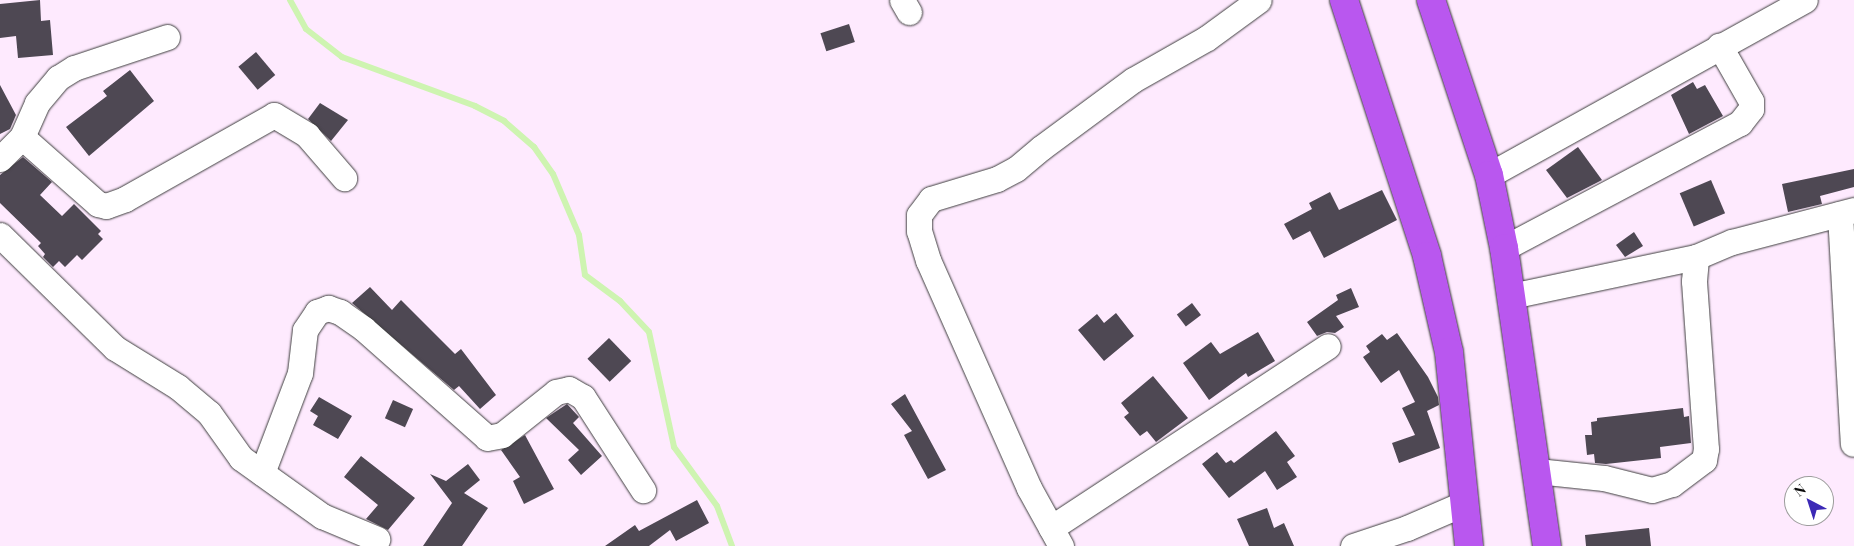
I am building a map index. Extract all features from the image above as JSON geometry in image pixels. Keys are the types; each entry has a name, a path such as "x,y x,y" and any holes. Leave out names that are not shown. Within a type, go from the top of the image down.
{"highway":[{"path":"1344,0 1427,256 1449,352 1469,546"},
{"path":"1431,0 1489,175 1504,248 1547,546"}],"street":[{"path":"1259,0 1207,38 1133,80 1041,148 1016,169 998,179 930,199 919,215 919,231 928,260 1029,488 1056,537 1328,346"},
{"path":"1489,175 1805,0"},
{"path":"0,159 22,137 37,103 58,78 87,63 167,37"},
{"path":"1504,248 1740,124 1751,110 1752,101 1719,46"},
{"path":"22,137 98,204 106,206 126,199 274,115 306,136 344,178"},
{"path":"1511,296 1696,257 1732,242 1847,212 1853,444"},
{"path":"0,235 115,348 197,401 209,413 241,458 322,516 377,538"},
{"path":"1537,471 1604,478 1652,490 1672,484 1704,460 1706,449 1694,281 1696,257"},
{"path":"262,473 300,373 305,330 317,312 328,308 340,312 364,329 487,438 502,435 556,392 568,389 583,397 643,490"},
{"path":"1352,546 1410,537 1465,503"}],"building":[{"path":"40,0 41,21 50,20 53,55 18,58 16,36 0,38 0,4"},
{"path":"849,24 855,42 826,51 820,33"},
{"path":"256,52 275,75 258,90 238,67"},
{"path":"130,70 154,101 89,156 66,127 107,96 103,91"},
{"path":"1693,82 1697,89 1705,85 1723,116 1689,134 1671,95"},
{"path":"0,85 16,115 10,129 0,134"},
{"path":"320,103 348,120 331,141 308,119"},
{"path":"1578,147 1602,180 1567,198 1546,170"},
{"path":"23,157 52,182 40,195 62,216 74,204 101,231 98,234 103,239 82,260 77,255 65,267 59,261 53,267 43,257 45,254 38,246 41,243 0,203 0,175"},
{"path":"1854,169 1854,187 1820,196 1822,204 1788,212 1782,184"},
{"path":"1711,180 1725,213 1694,226 1680,193"},
{"path":"1382,190 1397,220 1324,258 1310,231 1293,240 1284,224 1312,209 1309,203 1330,192 1339,210"},
{"path":"1634,232 1643,246 1625,257 1616,245"},
{"path":"370,287 392,310 401,300 455,354 461,349 496,395 480,409 459,386 454,390 352,303"},
{"path":"1351,288 1359,307 1336,316 1344,327 1335,333 1327,332 1317,336 1307,322 1338,300 1336,295"},
{"path":"1192,303 1201,315 1186,326 1177,314"},
{"path":"1116,313 1134,336 1104,361 1078,330 1097,314 1104,323"},
{"path":"1258,332 1275,361 1248,377 1246,373 1209,400 1183,363 1211,342 1220,354"},
{"path":"1397,333 1428,377 1438,397 1439,405 1427,411 1440,448 1399,463 1392,443 1415,435 1402,408 1415,402 1399,370 1381,383 1363,357 1370,352 1366,346 1382,334 1387,340"},
{"path":"609,338 631,361 610,382 587,359"},
{"path":"1153,376 1188,418 1156,442 1147,431 1140,436 1124,417 1129,413 1121,403"},
{"path":"905,394 946,470 928,479 904,435 912,431 891,404"},
{"path":"319,397 352,416 338,439 313,425 318,416 310,411"},
{"path":"393,400 413,409 405,427 385,418"},
{"path":"567,404 579,417 573,423 602,456 581,475 568,460 579,450 546,418"},
{"path":"1683,408 1684,417 1689,416 1691,443 1660,447 1661,458 1606,464 1595,463 1594,454 1587,455 1585,435 1592,435 1591,422 1597,421 1597,418"},
{"path":"1276,431 1295,456 1287,462 1297,477 1277,490 1265,471 1229,498 1202,464 1217,452 1226,463 1231,460 1234,463"},
{"path":"525,435 554,489 524,504 513,481 520,477 501,450"},
{"path":"361,456 415,498 388,530 366,519 378,505 344,477"},
{"path":"468,464 480,480 464,493 488,508 462,546 423,546 452,503 430,474 446,481"},
{"path":"697,500 709,523 676,541 670,530 649,546 605,546 635,525 639,531"},
{"path":"1267,508 1274,528 1284,523 1294,546 1249,546 1237,519"},
{"path":"1649,528 1651,546 1586,546 1585,535"}],"waterway":[{"path":"290,0 306,29 342,57 475,106 504,121 534,147 553,174 579,235 585,275 620,301 649,332 674,447 717,506 732,546"}]}
